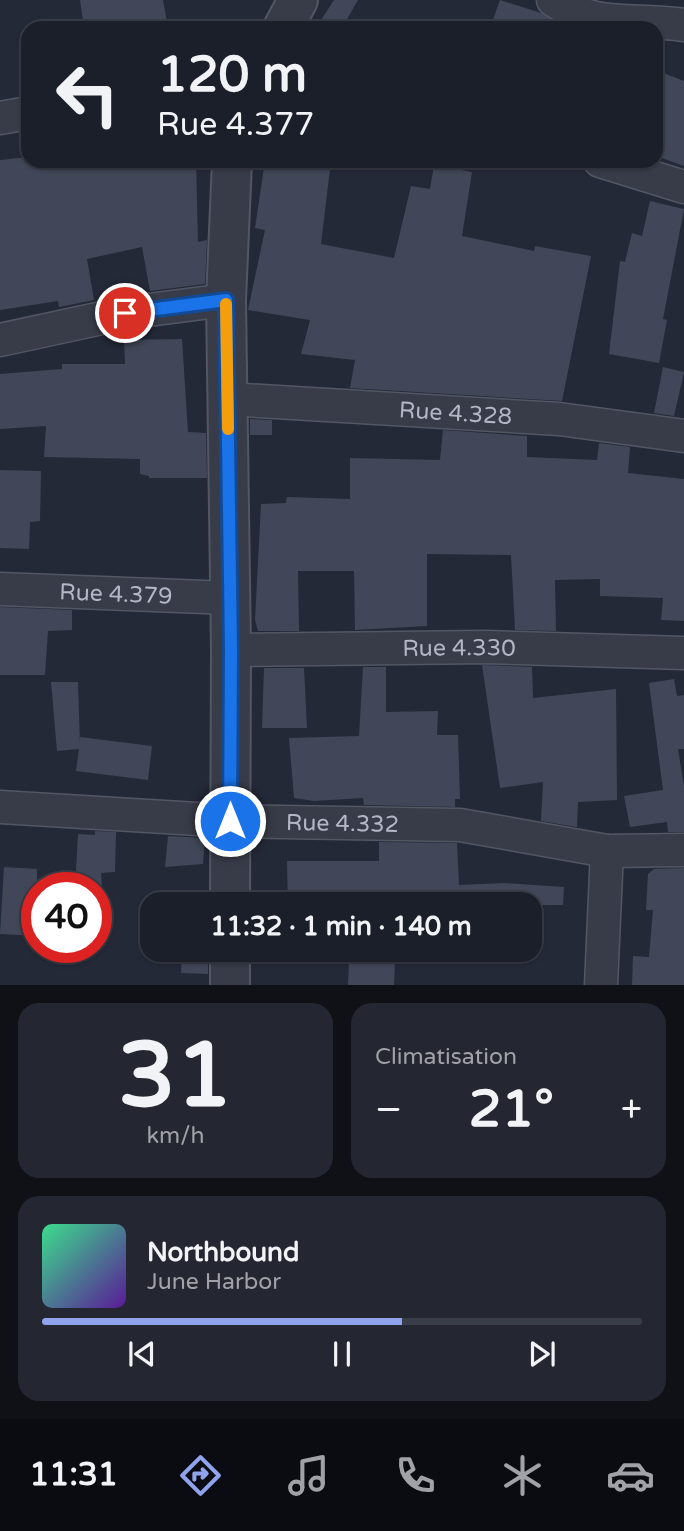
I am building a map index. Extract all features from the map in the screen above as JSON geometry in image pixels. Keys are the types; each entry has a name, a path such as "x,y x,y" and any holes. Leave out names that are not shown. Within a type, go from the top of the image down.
{"street":[{"path":"553,0 594,19 609,21"},
{"path":"663,23 683,23"},
{"path":"0,118 21,114"},
{"path":"230,892 231,650 226,300 232,168"},
{"path":"623,168 684,187"},
{"path":"0,340 125,313 226,300"},
{"name":"Rue 4.328","path":"227,399 559,419 684,436"},
{"name":"Rue 4.379","path":"0,589 230,598"},
{"name":"Rue 4.330","path":"231,650 485,647 684,653"},
{"name":"Rue 4.332","path":"0,807 230,821 460,825 607,851 684,850"},
{"path":"601,985 607,851"},
{"path":"230,962 230,985"}],"building":[{"path":"80,0 163,0 167,21 83,21"},
{"path":"334,0 358,0 346,21 320,21"},
{"path":"500,0 541,13 555,21 492,21"},
{"path":"663,73 684,81 684,166 663,158"},
{"path":"21,158 21,168 196,168 198,242 207,240 205,284 150,291 142,247 87,259 94,300 59,307 58,301 0,310 0,160"},
{"path":"264,168 330,169 321,244 394,258 411,186 430,189 434,168 472,172 462,236 534,251 535,246 591,256 562,401 350,388 355,360 301,354 310,320 248,310 265,230 255,228"},
{"path":"650,201 684,209 663,319 667,320 659,363 609,354 620,261 625,262 632,233 642,236"},
{"path":"182,339 188,432 206,433 207,478 149,478 140,474 140,459 44,457 46,426 0,429 0,374 62,369 62,364 125,364 124,340"},
{"path":"663,367 684,372 674,416 654,413"},
{"path":"250,419 272,420 272,435 250,435"},
{"path":"443,430 527,436 527,457 597,460 599,443 630,447 628,473 684,479 684,621 661,620 663,598 600,596 600,579 555,580 556,631 515,630 511,555 427,554 427,626 355,630 354,571 298,571 299,631 258,631 255,620 261,504 286,503 287,497 350,499 350,458 440,460"},
{"path":"0,470 41,471 40,521 30,522 29,549 0,548"},
{"path":"0,607 72,610 72,630 48,631 45,675 0,675"},
{"path":"482,665 532,667 533,698 616,689 617,800 578,802 577,827 541,821 543,782 500,788"},
{"path":"363,667 386,667 386,712 438,711 437,735 458,735 460,799 455,799 455,807 364,805 363,798 314,801 294,798 289,738 359,736"},
{"path":"264,668 304,668 307,728 262,728"},
{"path":"674,679 677,696 684,695 684,749 678,749 684,786 684,832 668,832 667,822 630,827 624,796 663,790 649,683"},
{"path":"51,682 78,682 80,745 80,737 152,746 148,780 76,771 79,749 57,751"},
{"path":"95,831 116,832 115,872 76,872 78,834 95,835"},
{"path":"168,836 205,838 203,864 165,867"},
{"path":"379,842 457,843 459,885 504,883 564,887 563,905 542,905 542,892 288,892 287,861 379,861"},
{"path":"4,867 37,869 37,872 21,872 21,935 0,934"},
{"path":"684,868 684,985 632,985 633,956 649,957 653,910 646,910 648,874 654,869"},
{"path":"181,962 208,962 208,974 181,973"},
{"path":"349,962 395,962 394,985 348,985"}],"slow traffic":[{"path":"226,304 228,429"}],"route":[{"path":"125,313 226,300 231,650 230,821"}]}
